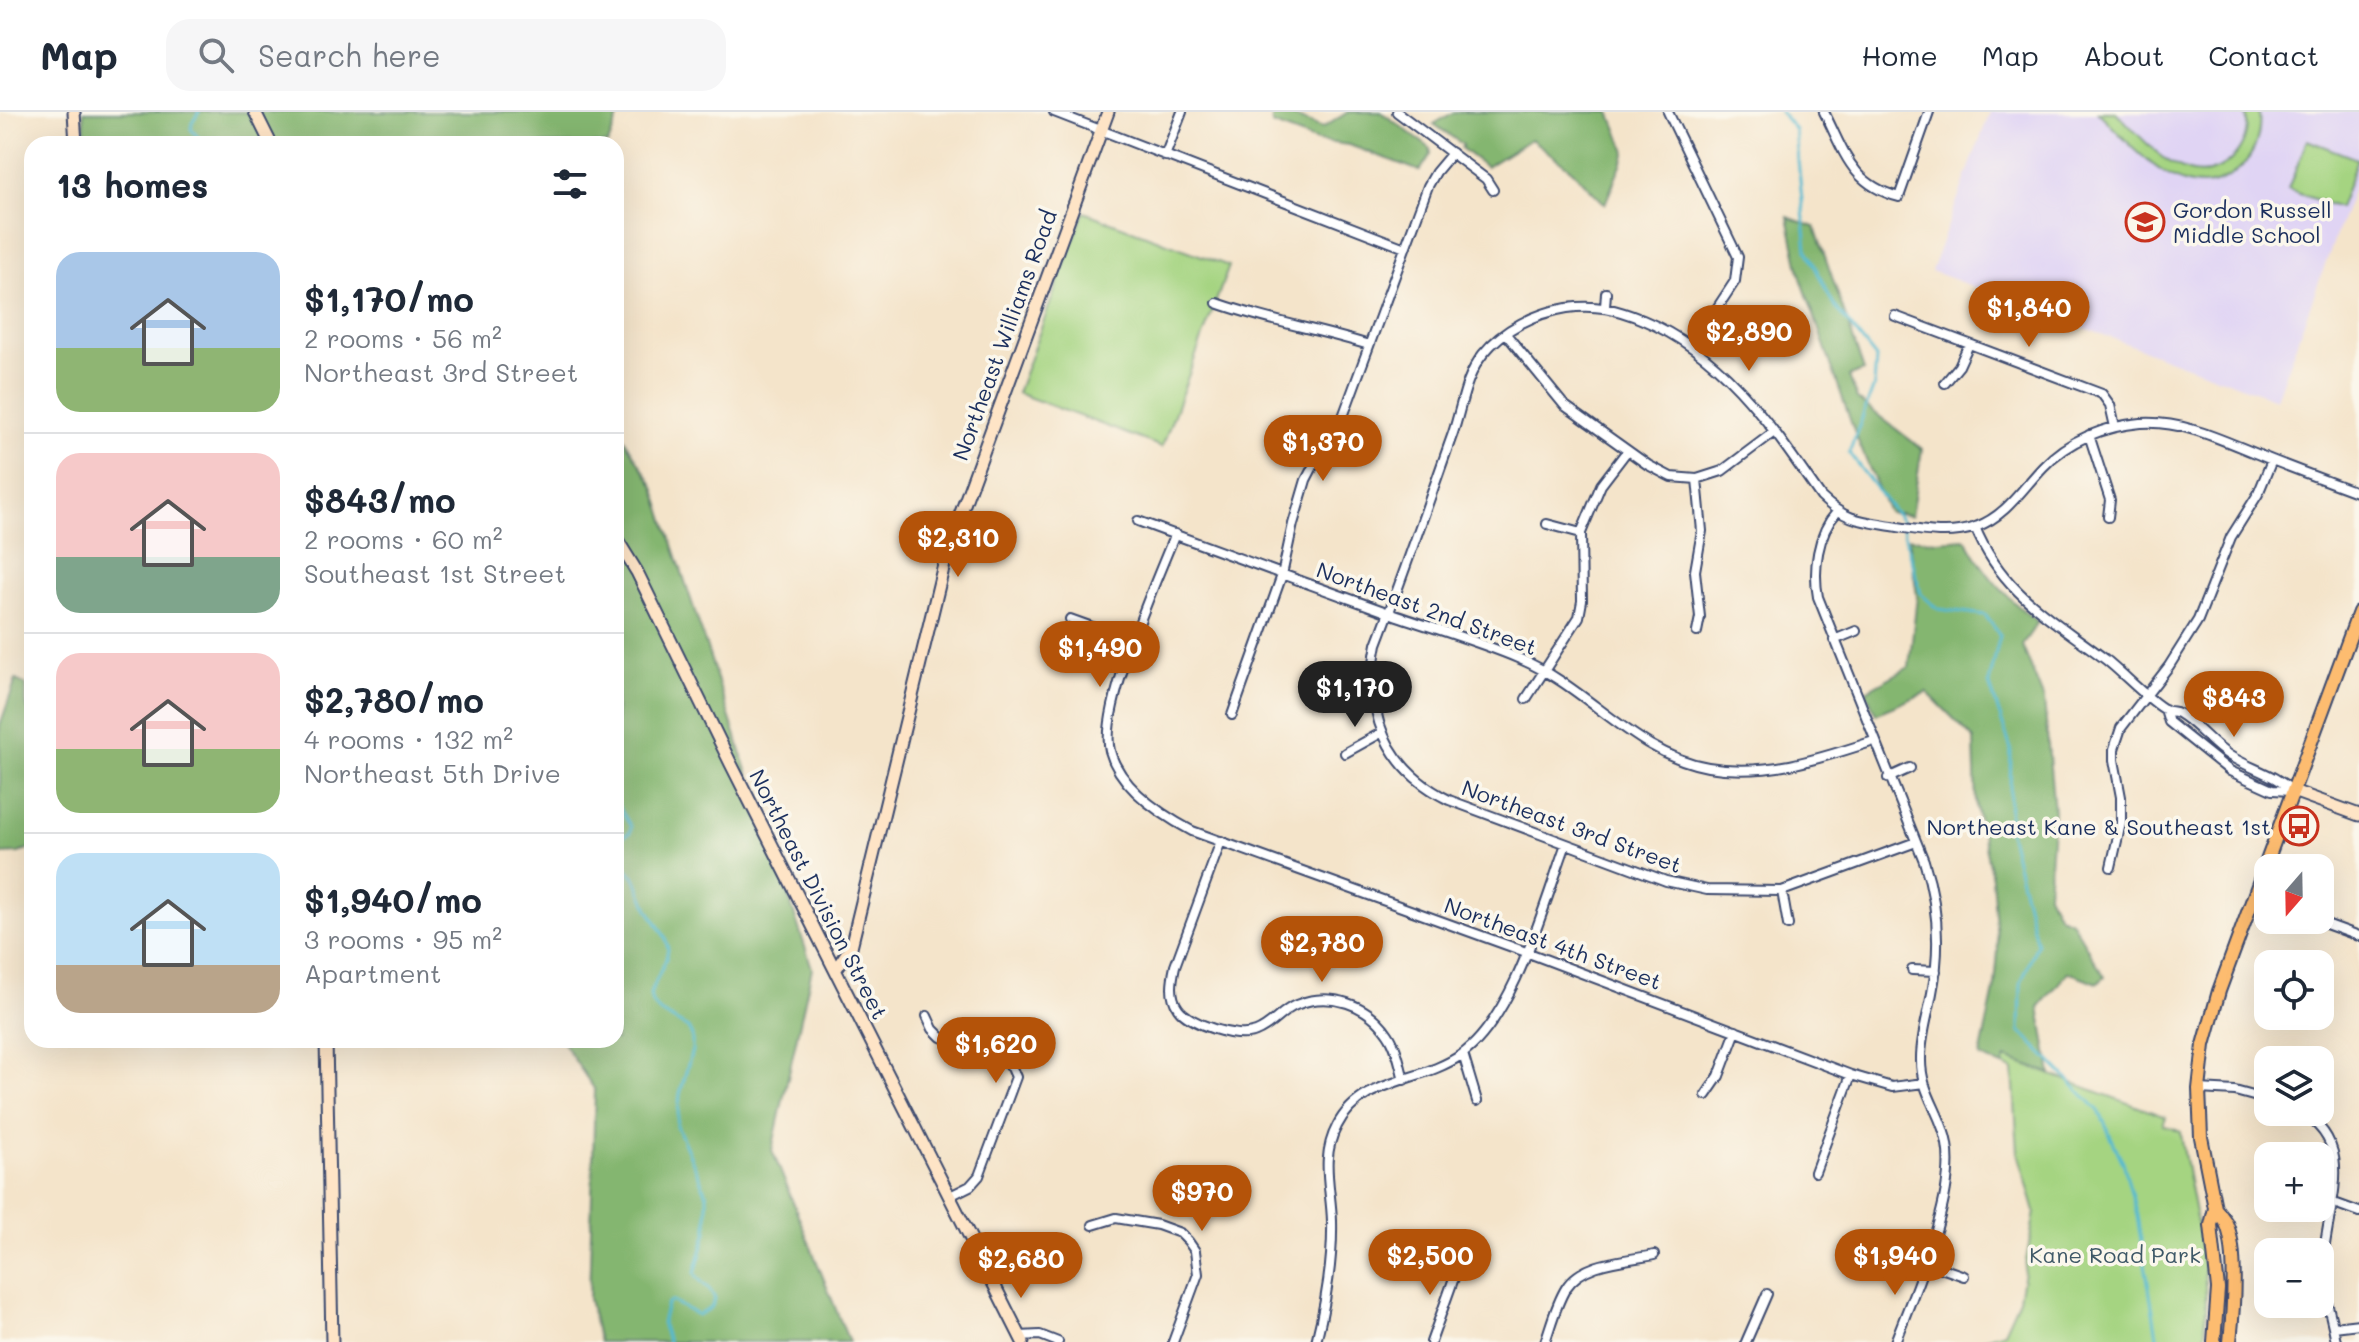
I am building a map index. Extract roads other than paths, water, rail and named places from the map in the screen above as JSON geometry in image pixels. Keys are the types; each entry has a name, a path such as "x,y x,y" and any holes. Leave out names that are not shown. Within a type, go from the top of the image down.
{"main road":[{"path":"2270,854 2359,612"},
{"path":"2230,1342 2232,1260 2226,1224 2215,1208 2204,1157 2199,1089 2208,1025 2254,897"},
{"path":"2214,1342 2218,1289 2211,1225 2215,1208"}],"street":[{"path":"74,112 76,136"},
{"path":"255,112 267,136"},
{"path":"1054,112 1405,248"},
{"name":"Northeast Williams Road","path":"836,969 851,947 948,548 1108,112"},
{"path":"1165,156 1182,112"},
{"path":"1397,112 1486,179 1493,190"},
{"path":"1668,112 1738,257 1735,281 1692,346"},
{"path":"1824,112 1855,172 1872,188 1899,197 1929,112"},
{"path":"1232,715 1282,575 1306,480 1341,422 1428,186 1452,153"},
{"path":"1606,293 1605,307 1655,325 1692,346 1717,365 1740,387 1821,497 1837,512 1854,520 1940,533 1975,527 2014,502 2045,464 2089,435 2115,427 2156,423 2185,427 2359,493"},
{"path":"1217,303 1255,317 1328,332 1369,345"},
{"name":"Northeast 3rd Street","path":"1605,307 1552,310 1533,316 1484,353 1469,379 1457,422 1377,644 1373,691 1381,733 1402,766 1438,795 1666,881 1693,887 1735,892 1782,891 1916,842"},
{"path":"1895,316 2102,394 2110,405 2115,427"},
{"path":"1506,334 1564,405 1627,451 1671,477 1697,479 1722,471 1774,432"},
{"path":"1945,383 1959,366 1969,344"},
{"path":"2089,435 2110,500 2108,517"},
{"path":"1526,699 1579,617 1582,601 1581,533 1601,485 1627,451"},
{"path":"2111,867 2121,823 2121,797 2114,760 2117,738 2126,718 2177,655 2198,620 2231,537 2258,494 2272,460"},
{"path":"1697,479 1702,531 1695,571 1700,617 1697,632"},
{"path":"1837,512 1825,533 1816,575 1820,608 1916,842 1931,881 1935,903 1936,971 1922,1039 1921,1063 1924,1083 1941,1122 1949,1158 1946,1194 1895,1342"},
{"name":"Northeast 2nd Street","path":"1138,521 1520,659 1544,670 1651,746 1685,761 1707,767 1750,771 1784,767 1874,741"},
{"path":"1547,524 1581,533"},
{"path":"1975,527 2004,580 2022,597 2165,709 2177,713 2210,742 2229,755 2277,777 2293,791"},
{"name":"Northeast 4th Street","path":"1175,534 1110,714 1109,749 1130,786 1171,820 1851,1075 1892,1087 1924,1083"},
{"name":"Northeast Division Street","path":"624,551 1021,1339"},
{"path":"1070,619 1134,642"},
{"path":"1834,640 1856,631"},
{"path":"2165,709 2169,722 2230,771 2272,790 2293,791 2359,815"},
{"path":"1345,753 1381,733"},
{"path":"1888,778 1910,768"},
{"path":"1221,841 1175,966 1171,983 1178,1008 1187,1016 1225,1033 1247,1035 1257,1032 1284,1011 1305,1002 1328,999 1351,1003 1371,1015 1387,1032 1404,1080"},
{"path":"1316,1342 1330,1272 1332,1220 1326,1164 1329,1142 1339,1122 1353,1104 1371,1091 1441,1066 1463,1054 1488,1028 1505,1002 1566,844"},
{"path":"1782,891 1788,925"},
{"path":"2334,927 2359,936"},
{"path":"1912,970 1936,971"},
{"path":"927,1016 941,1037 1006,1063 1016,1077 979,1176 970,1186 950,1196"},
{"path":"1706,1095 1719,1076 1736,1031"},
{"path":"326,1048 332,1342"},
{"path":"1463,1054 1477,1101"},
{"path":"1815,1172 1851,1075"},
{"path":"2199,1089 2235,1091 2254,1096"},
{"path":"2324,1126 2340,1147 2344,1158 2345,1177 2326,1237 2323,1266 2325,1297 2336,1342"},
{"path":"2337,1204 2359,1212"},
{"path":"1093,1225 1116,1218 1169,1227 1188,1241 1195,1251 1198,1274 1173,1342"},
{"path":"1545,1342 1562,1294 1576,1277 1596,1267 1654,1255"},
{"path":"1924,1262 1964,1276"},
{"path":"1431,1342 1459,1264"},
{"path":"1746,1342 1767,1294"},
{"path":"2334,1327 2359,1324"},
{"path":"1021,1339 1040,1335 1058,1342"}],"waterway":[{"path":"197,136 191,129 199,112"},
{"path":"1780,112 1795,130 1807,250 1833,304 1876,358 1874,386 1849,453 1901,521 1921,594 1938,609 1985,615 2000,635 1989,683 2011,749 2009,832 2037,944 2021,983 2020,1031 2099,1111 2124,1165 2137,1216 2158,1342"},
{"path":"624,815 631,827 630,833 624,836"},
{"path":"624,865 635,877 668,949 650,994 652,1003 660,1012 688,1028 692,1036 677,1126 707,1195 707,1231 695,1273 715,1299 711,1308 698,1315 671,1301 667,1304 662,1323 668,1342"}],"place":[{"name":"Gordon Russell Middle School","path":"2145,222"},
{"name":"Northeast Kane & Southeast 1st","path":"2299,826"}],"park label":[{"name":"Kane Road Park","path":"2115,1254"}]}
